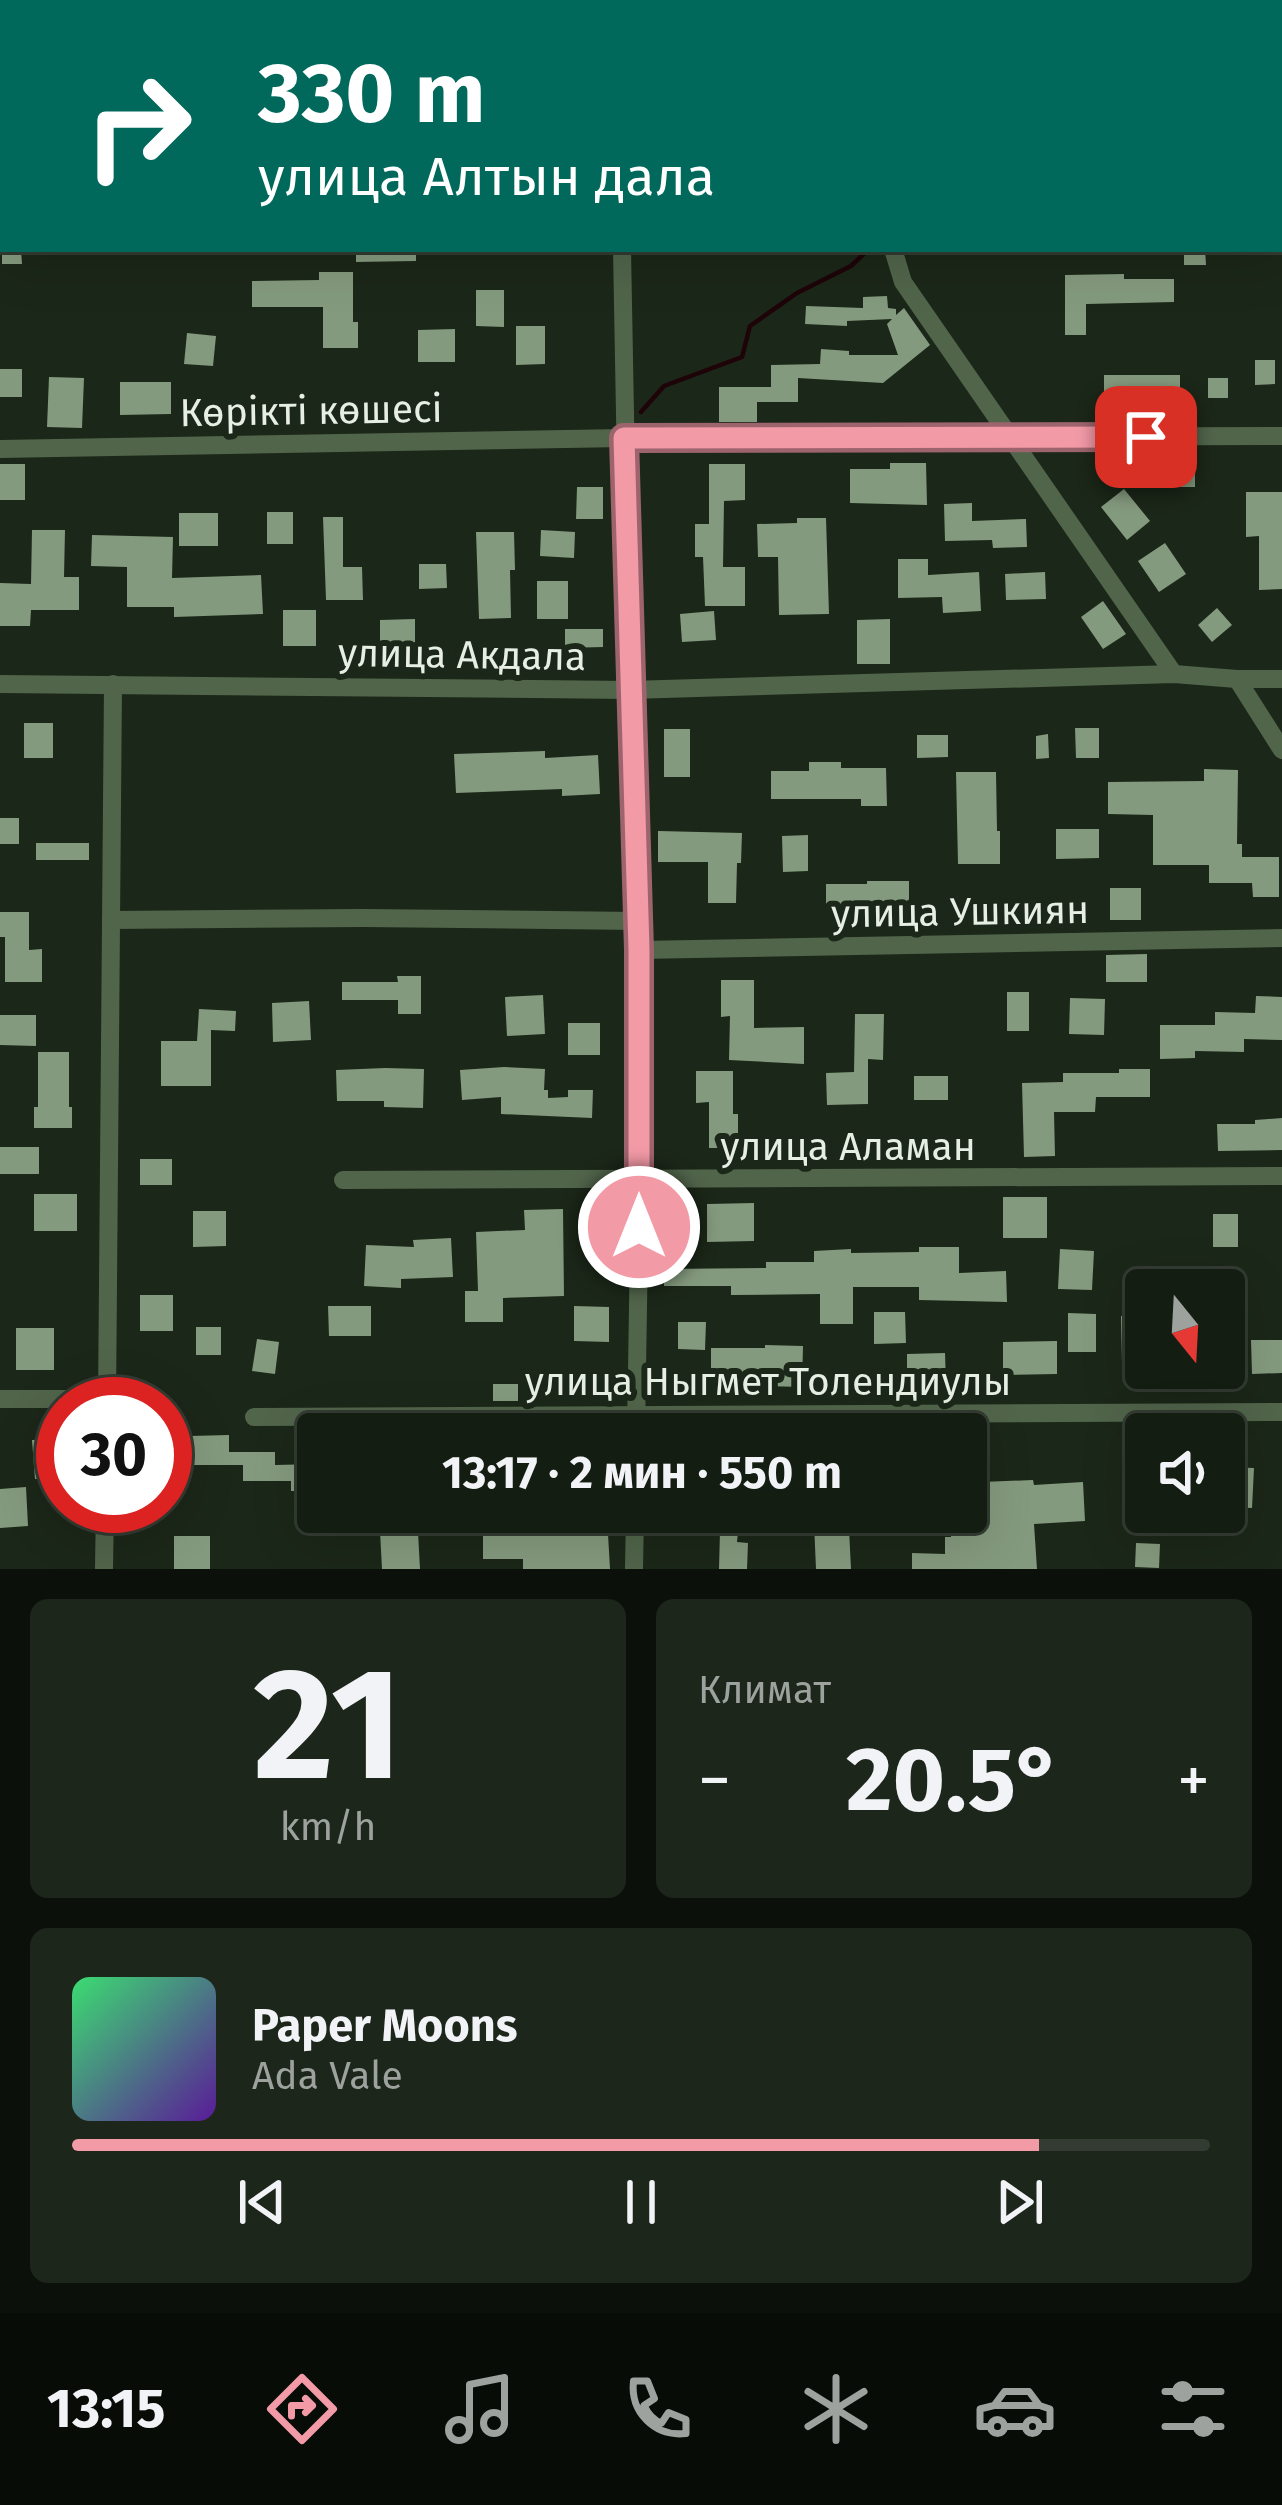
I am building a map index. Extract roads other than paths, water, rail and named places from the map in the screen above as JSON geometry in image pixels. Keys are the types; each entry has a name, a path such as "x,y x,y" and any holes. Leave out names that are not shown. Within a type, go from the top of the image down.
{"street":[{"path":"622,252 639,950 636,1413"},
{"path":"894,252 903,282 1174,674"},
{"name":"Көрікті көшесі","path":"0,448 624,438 1282,436"},
{"name":"улица Акдала","path":"0,684 630,690 1174,674 1282,679"},
{"path":"1237,679 1282,750"},
{"path":"107,1377 113,684"},
{"path":"111,920 638,921"},
{"name":"улица Ушкиян","path":"639,950 1282,938"},
{"name":"улица Аламан","path":"343,1180 1282,1176"},
{"path":"0,1399 36,1400"},
{"name":"улица Ныгмет Толендиулы","path":"987,1417 1282,1412"},
{"name":"улица Ныгмет Толендиулы","path":"254,1417 297,1418"},
{"path":"104,1569 105,1533"},
{"path":"634,1569 635,1533"}],"waterway":[{"path":"641,412 664,386 742,357 750,326 797,293 851,266 866,252"}]}
